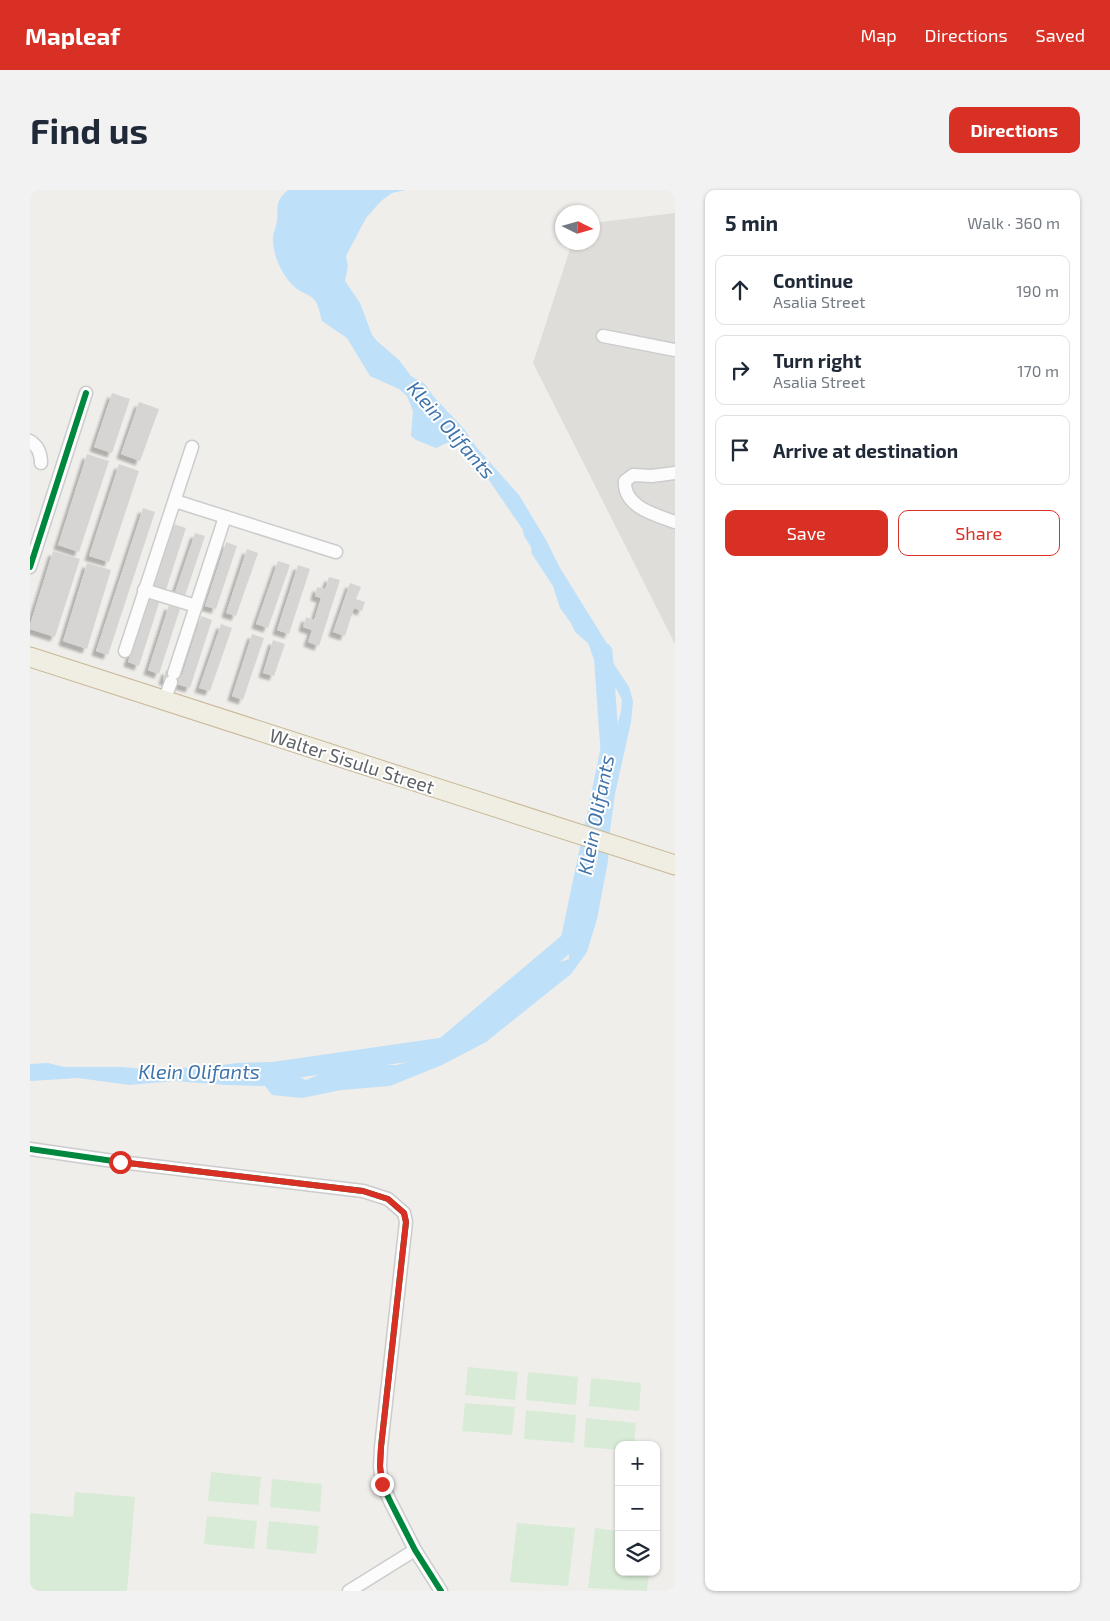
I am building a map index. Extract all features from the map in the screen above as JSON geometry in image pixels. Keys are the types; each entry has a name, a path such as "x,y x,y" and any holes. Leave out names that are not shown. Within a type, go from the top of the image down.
{"highway":[{"name":"Walter Sisulu Street","path":"30,657 675,865"}],"street":[{"path":"603,336 675,350"},
{"path":"30,567 86,393"},
{"path":"30,441 37,446 36,464 61,472"},
{"path":"125,651 192,447"},
{"path":"675,473 652,476 633,475 625,481 625,488 642,509 675,522"},
{"path":"175,501 336,552"},
{"path":"164,700 225,517"},
{"path":"144,590 196,606"},
{"path":"30,1150 363,1191 388,1199 404,1213 406,1222 380,1466 382,1484 385,1491 415,1550 441,1591"},
{"path":"349,1591 415,1550"}],"shaded area":[{"path":"675,213 675,644 533,363 570,250 600,250 600,222"}],"green space":[{"path":"468,1367 518,1372 515,1400 465,1395"},
{"path":"528,1372 578,1377 576,1405 526,1400"},
{"path":"591,1378 641,1383 639,1411 589,1406"},
{"path":"465,1403 515,1407 512,1435 462,1431"},
{"path":"526,1410 576,1415 574,1443 524,1439"},
{"path":"586,1418 636,1423 634,1441 615,1441 615,1450 584,1447"},
{"path":"211,1472 261,1477 258,1505 208,1501"},
{"path":"272,1479 322,1484 320,1512 270,1507"},
{"path":"75,1492 135,1497 127,1591 30,1591 30,1513 73,1517"},
{"path":"207,1516 257,1521 254,1549 204,1544"},
{"path":"269,1521 319,1526 316,1554 266,1549"},
{"path":"517,1523 575,1528 568,1586 510,1582"},
{"path":"595,1528 615,1530 615,1576 649,1576 647,1591 588,1588"}],"water":[{"path":"288,190 405,190 392,193 381,201 366,218 346,256 348,266 345,281 360,303 372,335 399,360 411,376 425,384 433,396 464,429 477,448 519,495 546,540 560,568 606,642 610,658 629,687 633,701 631,722 615,794 608,861 597,919 587,952 571,974 486,1042 442,1065 390,1086 341,1090 302,1098 272,1095 265,1086 174,1081 129,1085 78,1078 30,1081 30,1064 48,1063 64,1067 144,1069 269,1062 280,1063 293,1074 306,1080 342,1065 397,1065 414,1060 434,1043 470,1032 557,963 569,959 569,952 585,911 598,858 596,834 614,756 615,734 622,700 617,690 599,673 588,643 575,632 560,608 553,586 532,554 531,547 524,536 523,530 482,470 468,458 460,447 453,443 447,443 436,448 411,436 413,411 407,396 399,389 370,376 347,338 322,321 318,306 314,300 297,289 287,279 276,258 273,237 279,201"}],"building":[{"path":"112,393 130,399 112,453 94,447"},
{"path":"139,402 159,409 140,461 121,454"},
{"path":"87,454 109,461 79,552 58,545"},
{"path":"119,464 139,471 109,562 89,556"},
{"path":"143,508 155,512 108,655 96,651"},
{"path":"173,524 186,528 165,593 152,588"},
{"path":"195,533 205,536 184,599 174,595"},
{"path":"226,542 237,546 216,609 205,606"},
{"path":"247,549 258,553 236,616 226,613"},
{"path":"53,551 80,559 55,637 30,629"},
{"path":"278,561 290,565 268,628 256,624"},
{"path":"87,563 111,570 87,649 63,641"},
{"path":"298,565 310,569 289,634 277,630"},
{"path":"329,577 340,580 319,646 308,642 312,630 303,627 306,617 314,620 321,598 315,596 317,587 325,589"},
{"path":"350,583 361,587 356,599 365,602 362,611 354,608 345,636 333,632"},
{"path":"149,597 160,600 139,666 128,662"},
{"path":"169,605 180,609 159,674 148,670"},
{"path":"201,616 212,620 190,688 163,680 166,670 182,675"},
{"path":"221,624 232,628 210,691 199,688"},
{"path":"252,634 264,638 243,700 232,696"},
{"path":"273,640 285,644 274,676 263,673"}],"waterway":[{"name":"Klein Olifants","path":"263,1073 444,1047 570,941 610,750 603,652"}],"cycle path":[{"path":"30,567 86,393"},
{"path":"30,1149 120,1162 363,1191 388,1199 404,1213 406,1222 380,1466 382,1484 391,1503 415,1550 441,1591"}],"route":[{"path":"120,1162 363,1191 388,1199 404,1213 406,1222 402,1264 381,1447 380,1466 382,1484"}]}
